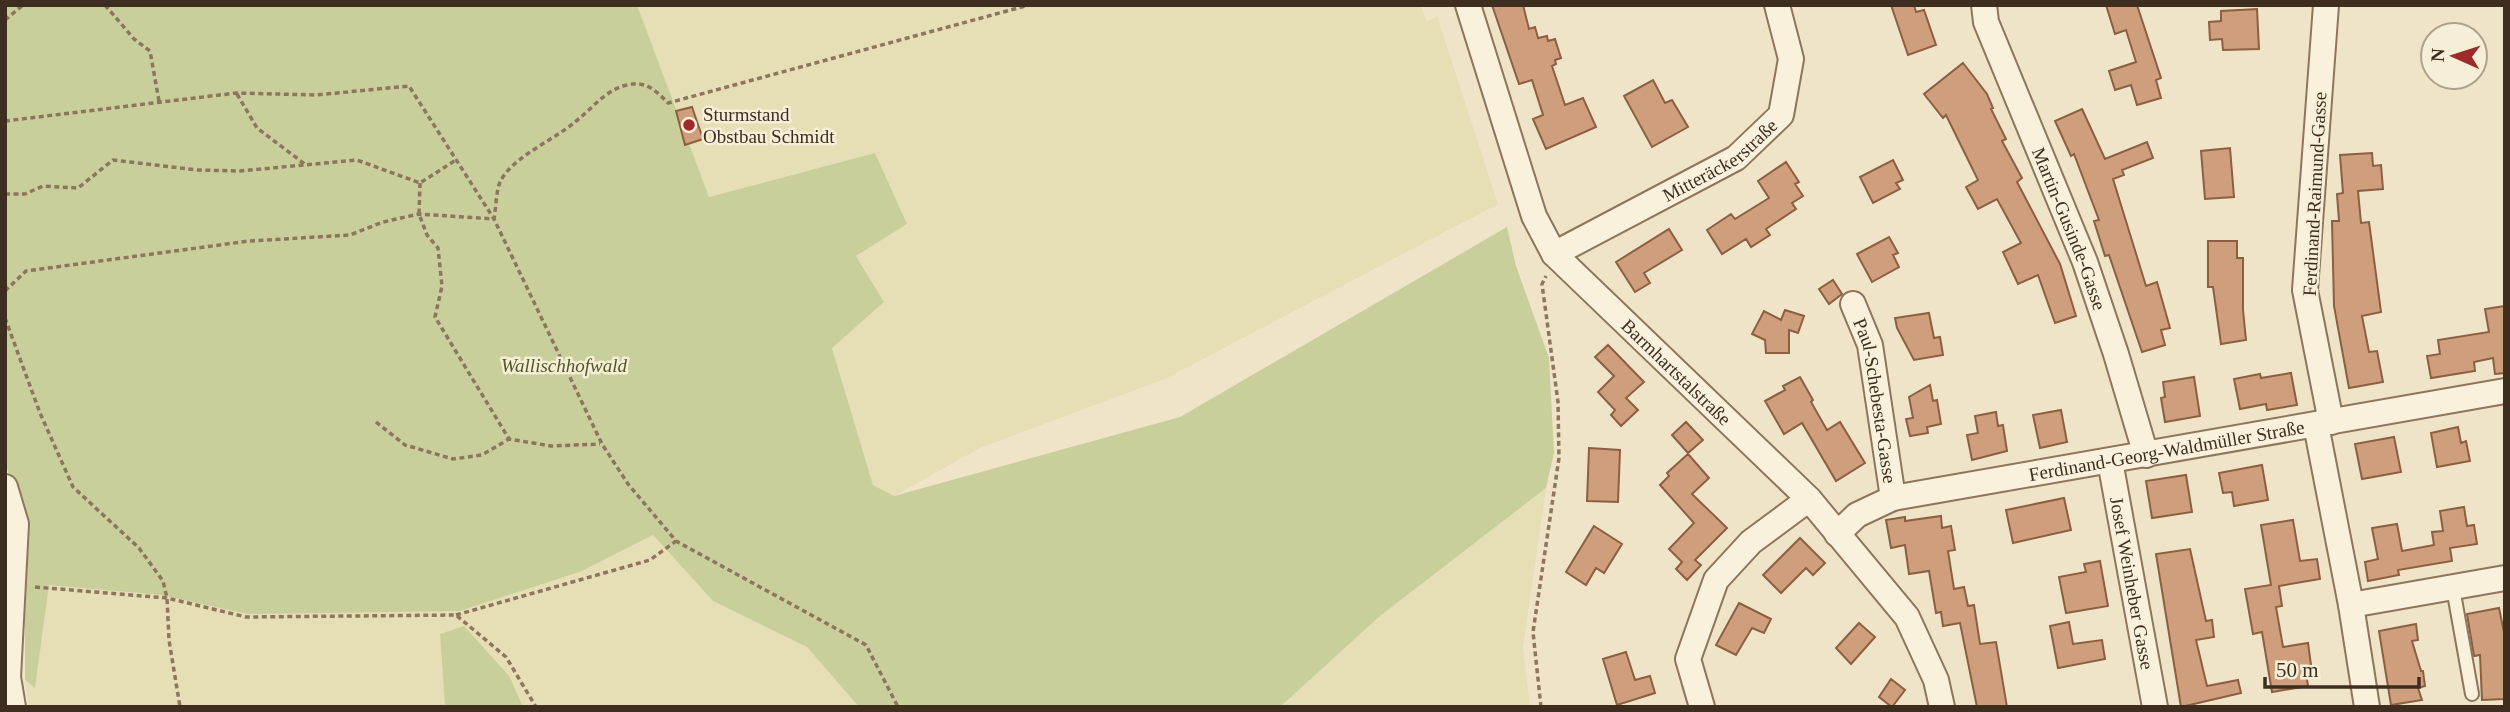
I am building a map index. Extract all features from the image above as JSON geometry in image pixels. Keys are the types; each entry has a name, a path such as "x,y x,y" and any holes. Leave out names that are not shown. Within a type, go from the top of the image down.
{"street":[{"name":"Barmhartstalstraße","path":"1468,5 1534,216 1555,254 1809,499 1907,617 1936,680 1942,707"},
{"name":"Mitteräckerstraße","path":"1555,254 1736,158 1781,115 1791,59 1777,5"},
{"name":"Martin-Gusinde-Gasse","path":"1984,5 1986,22 2085,262 2146,455"},
{"name":"Ferdinand-Raimund-Gasse","path":"2326,5 2305,290 2367,707"},
{"name":"Paul-Schebesta-Gasse","path":"1853,304 1870,345 1893,498"},
{"name":"Ferdinand-Georg-Waldmüller Straße","path":"1837,534 1857,515 1893,498 2505,391"},
{"name":"Josef Weinheber Gasse","path":"2110,461 2155,707"},
{"path":"5,487 16,524 8,677 13,707"},
{"path":"1702,707 1688,659 1716,580 1751,542 1809,499"},
{"path":"2351,606 2505,578"}],"lane":[{"path":"2453,588 2472,694"}],"path":[{"path":"5,20 23,5"},
{"path":"105,5 134,39 150,51 159,101"},
{"path":"494,219 500,183 514,165 575,122 601,98 626,85 642,84 653,88 668,103 1029,5"},
{"path":"5,121 236,93 316,95 409,86 494,219 602,444 628,484 676,541 866,645 898,707"},
{"path":"236,93 257,128 307,166"},
{"path":"5,194 25,194 43,186 78,188 113,160 197,170 240,171 356,160 420,183"},
{"path":"420,183 456,160"},
{"path":"420,183 419,214 427,235 439,248 442,286 435,317 509,439"},
{"path":"5,291 26,271 249,242 350,235 383,222 419,214 494,219"},
{"path":"1541,707 1533,632 1559,458 1558,402 1542,284 1555,254"},
{"path":"5,318 40,413 73,487 139,548 163,581 180,707"},
{"path":"376,422 405,444 453,459 482,456 509,439 551,446 602,444"},
{"path":"12,585 167,598 246,617 456,615 650,560 676,541"},
{"path":"456,615 506,657 536,707"}],"shaded area":[{"path":"637,5 1421,5 1427,22 1437,16 1498,204 1165,379 980,448 894,496 873,485 832,347 884,302 856,256 907,224 875,153 709,197"},
{"path":"1546,488 1523,647 1530,707 1280,707 1380,616"},
{"path":"653,535 713,601 807,647 859,707 523,707 510,677 440,634 445,707 29,707 25,680 35,687 49,584 161,595 247,614 582,571"}],"green space":[{"name":"Wallischhofwald","path":"5,5 637,5 709,197 875,153 907,224 856,256 884,302 832,348 873,485 894,496 1180,417 1507,227 1516,266 1549,358 1554,453 1546,488 1380,616 1280,707 859,707 807,647 713,601 653,535 582,571 460,611 247,614 161,595 49,585 35,688 25,680 25,537 5,460"},
{"path":"464,626 510,677 523,707 445,707 440,634"}],"building":[{"path":"1492,5 1523,5 1529,29 1535,27 1538,38 1547,36 1548,41 1555,39 1561,58 1555,60 1556,64 1552,66 1565,105 1583,98 1596,127 1546,149 1533,119 1543,115 1532,80 1519,84"},
{"path":"1891,5 1914,5 1916,12 1924,10 1936,45 1908,55"},
{"path":"2106,5 2137,5 2161,78 2156,80 2161,98 2137,105 2131,85 2115,90 2109,71 2136,62 2126,30 2115,34"},
{"path":"2257,9 2259,49 2223,50 2222,39 2210,40 2209,22 2221,21 2221,11"},
{"path":"1963,63 1987,94 1993,108 1991,109 2006,139 2002,141 2022,178 2017,182 2060,264 2076,316 2055,323 2038,275 2018,284 2003,252 2021,243 1997,199 1978,209 1966,187 1978,180 1946,115 1943,118 1924,94"},
{"path":"1653,80 1665,103 1672,100 1688,127 1652,147 1624,96"},
{"name":"Sturmstand Obstbau Schmidt","path":"692,107 703,139 685,145 676,111"},
{"path":"2082,109 2105,159 2147,142 2153,158 2122,170 2124,175 2113,179 2146,286 2157,282 2170,328 2161,330 2165,345 2142,352 2109,255 2105,256 2094,221 2099,220 2074,154 2071,156 2055,121"},
{"path":"2230,148 2234,197 2205,199 2201,151"},
{"path":"2372,153 2373,166 2381,165 2383,189 2358,191 2361,223 2369,222 2381,312 2362,316 2369,352 2377,351 2383,382 2349,388 2334,306 2332,221 2339,221 2337,194 2343,193 2340,155"},
{"path":"1893,160 1903,180 1896,183 1900,189 1873,203 1860,177"},
{"path":"1786,162 1799,182 1795,184 1803,196 1792,203 1796,209 1766,229 1770,235 1751,247 1746,239 1722,254 1707,230 1731,214 1735,219 1769,198 1758,181"},
{"path":"1669,229 1682,250 1644,273 1650,283 1635,292 1616,262"},
{"path":"1889,237 1898,253 1893,255 1899,267 1872,282 1857,254"},
{"path":"2208,241 2237,241 2237,258 2243,258 2246,340 2221,344 2213,287 2208,287"},
{"path":"1833,280 1842,294 1829,304 1819,289"},
{"path":"2505,306 2505,373 2495,374 2493,358 2474,362 2475,371 2431,378 2427,356 2440,354 2438,340 2489,332 2485,309"},
{"path":"1785,310 1804,316 1798,333 1789,330 1789,353 1766,353 1765,340 1752,334 1764,311 1781,320"},
{"path":"1929,313 1934,338 1940,337 1943,355 1914,360 1897,328 1895,318"},
{"path":"1608,345 1644,382 1626,398 1638,410 1621,426 1611,415 1615,410 1598,392 1614,376 1595,357"},
{"path":"2291,373 2297,405 2267,410 2266,404 2240,409 2234,379 2260,374 2261,378"},
{"path":"1800,377 1827,430 1840,422 1865,463 1836,481 1802,423 1784,434 1765,401 1785,390 1783,386"},
{"path":"2194,377 2200,416 2165,422 2161,398 2165,397 2163,382"},
{"path":"1930,385 1933,401 1937,400 1941,424 1927,427 1928,433 1910,436 1906,419 1913,418 1909,397"},
{"path":"2061,410 2067,442 2040,448 2033,415"},
{"path":"1996,412 1998,426 2003,425 2007,451 1972,460 1967,435 1978,433 1975,416"},
{"path":"1686,422 1703,440 1688,453 1672,435"},
{"path":"2458,427 2461,443 2466,441 2470,461 2437,467 2431,433"},
{"path":"2394,437 2401,472 2362,479 2355,444"},
{"path":"1589,448 1620,450 1618,502 1587,501"},
{"path":"1688,454 1709,478 1692,494 1727,528 1695,560 1701,565 1687,580 1676,569 1682,562 1669,549 1694,523 1660,485 1669,476 1667,473"},
{"path":"2262,465 2268,500 2234,506 2232,492 2223,493 2219,473"},
{"path":"2186,475 2192,512 2152,518 2146,481"},
{"path":"2064,498 2071,530 2013,543 2006,510"},
{"path":"2464,507 2467,526 2474,525 2477,544 2450,548 2452,561 2398,570 2399,575 2368,581 2365,562 2378,559 2372,528 2397,524 2402,551 2434,545 2432,532 2443,531 2440,511"},
{"path":"1941,516 1942,528 1951,526 1955,550 1948,551 1954,589 1964,587 1968,606 1974,605 1980,644 1996,642 2007,707 1977,707 1960,623 1943,626 1941,612 1936,613 1929,571 1909,574 1905,545 1891,548 1886,520 1905,517 1905,521"},
{"path":"2293,520 2300,561 2317,559 2320,579 2279,586 2282,606 2276,607 2283,647 2308,643 2311,665 2305,666 2308,686 2272,692 2262,632 2253,634 2245,589 2271,585 2261,525"},
{"path":"1594,526 1622,544 1604,573 1596,568 1586,585 1566,572"},
{"path":"1800,538 1825,563 1813,575 1806,568 1781,593 1763,575"},
{"path":"2190,549 2206,621 2212,620 2214,637 2196,640 2207,686 2238,680 2241,693 2181,707 2156,554"},
{"path":"2100,561 2108,606 2066,613 2059,577 2086,572 2084,564"},
{"path":"1739,603 1771,619 1764,633 1752,628 1736,655 1716,645"},
{"path":"2499,608 2505,637 2505,699 2482,700 2480,655 2474,656 2467,614"},
{"path":"2069,622 2073,644 2102,640 2105,659 2058,668 2050,626"},
{"path":"1859,623 1875,637 1851,664 1836,648"},
{"path":"2416,624 2418,640 2412,641 2423,671 2425,686 2418,688 2422,700 2391,705 2379,631"},
{"path":"1626,652 1635,680 1650,676 1655,693 1617,705 1603,659"},
{"path":"1891,679 1905,690 1892,707 1879,697"}],"place":[{"name":"Sturmstand Obstbau Schmidt","path":"689,125"}]}
